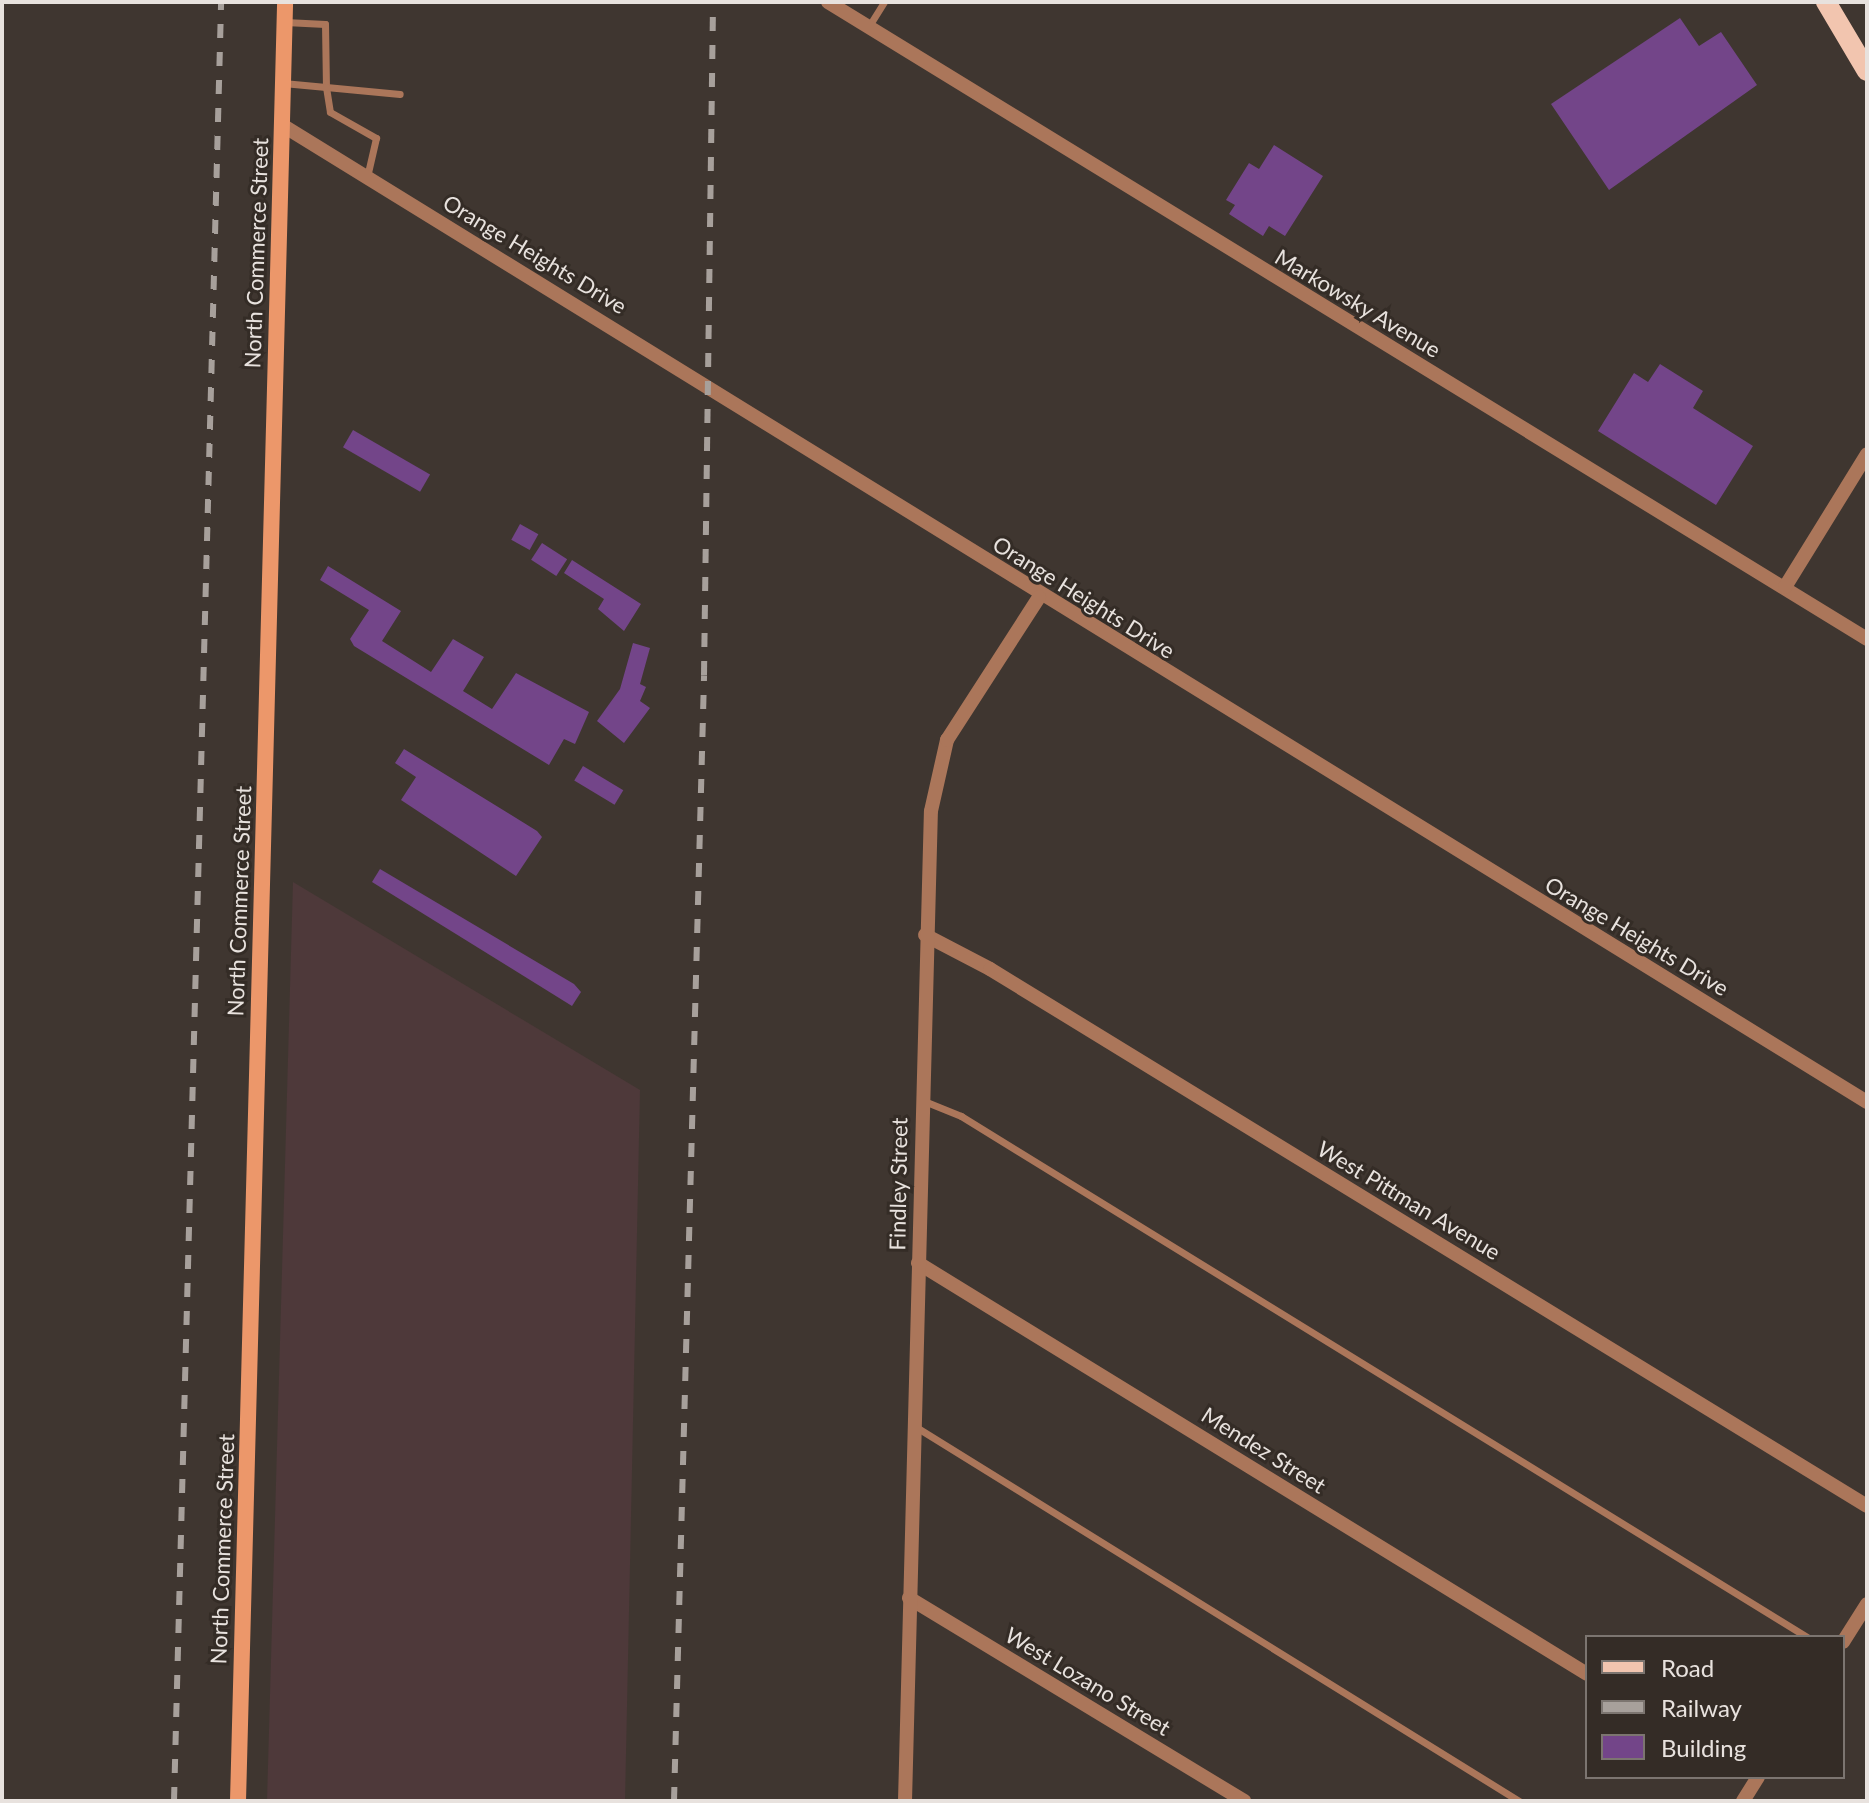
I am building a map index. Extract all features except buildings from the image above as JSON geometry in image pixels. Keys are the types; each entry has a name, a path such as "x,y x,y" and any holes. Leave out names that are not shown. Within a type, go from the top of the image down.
{"main road":[{"name":"North Commerce Street","path":"238,1801 285,2"},
{"path":"1826,2 1867,71"}],"street":[{"name":"Markowsky Avenue","path":"828,2 1867,639"},
{"name":"Orange Heights Drive","path":"282,125 692,375 1039,597 1867,1102"},
{"path":"1785,587 1867,454"},
{"name":"Findley Street","path":"905,1801 925,935 931,811 947,740 1039,597"},
{"name":"West Pittman Avenue","path":"925,935 990,969 1867,1506"},
{"name":"Mendez Street","path":"918,1263 1585,1673"},
{"name":"West Lozano Street","path":"909,1598 1244,1801"},
{"path":"1845,1639 1867,1604"},
{"path":"1743,1801 1757,1779"}],"lane":[{"path":"868,28 884,2"},
{"path":"285,22 325,24 326,87 330,112 376,138 367,177"},
{"path":"283,83 400,94"},
{"path":"922,1100 961,1116 1804,1635"},
{"path":"914,1426 1519,1801"}],"shaded area":[{"path":"293,882 640,1090 625,1801 267,1801"}],"railway":[{"path":"174,1801 221,2"},
{"path":"674,1801 704,675 713,2"}]}
